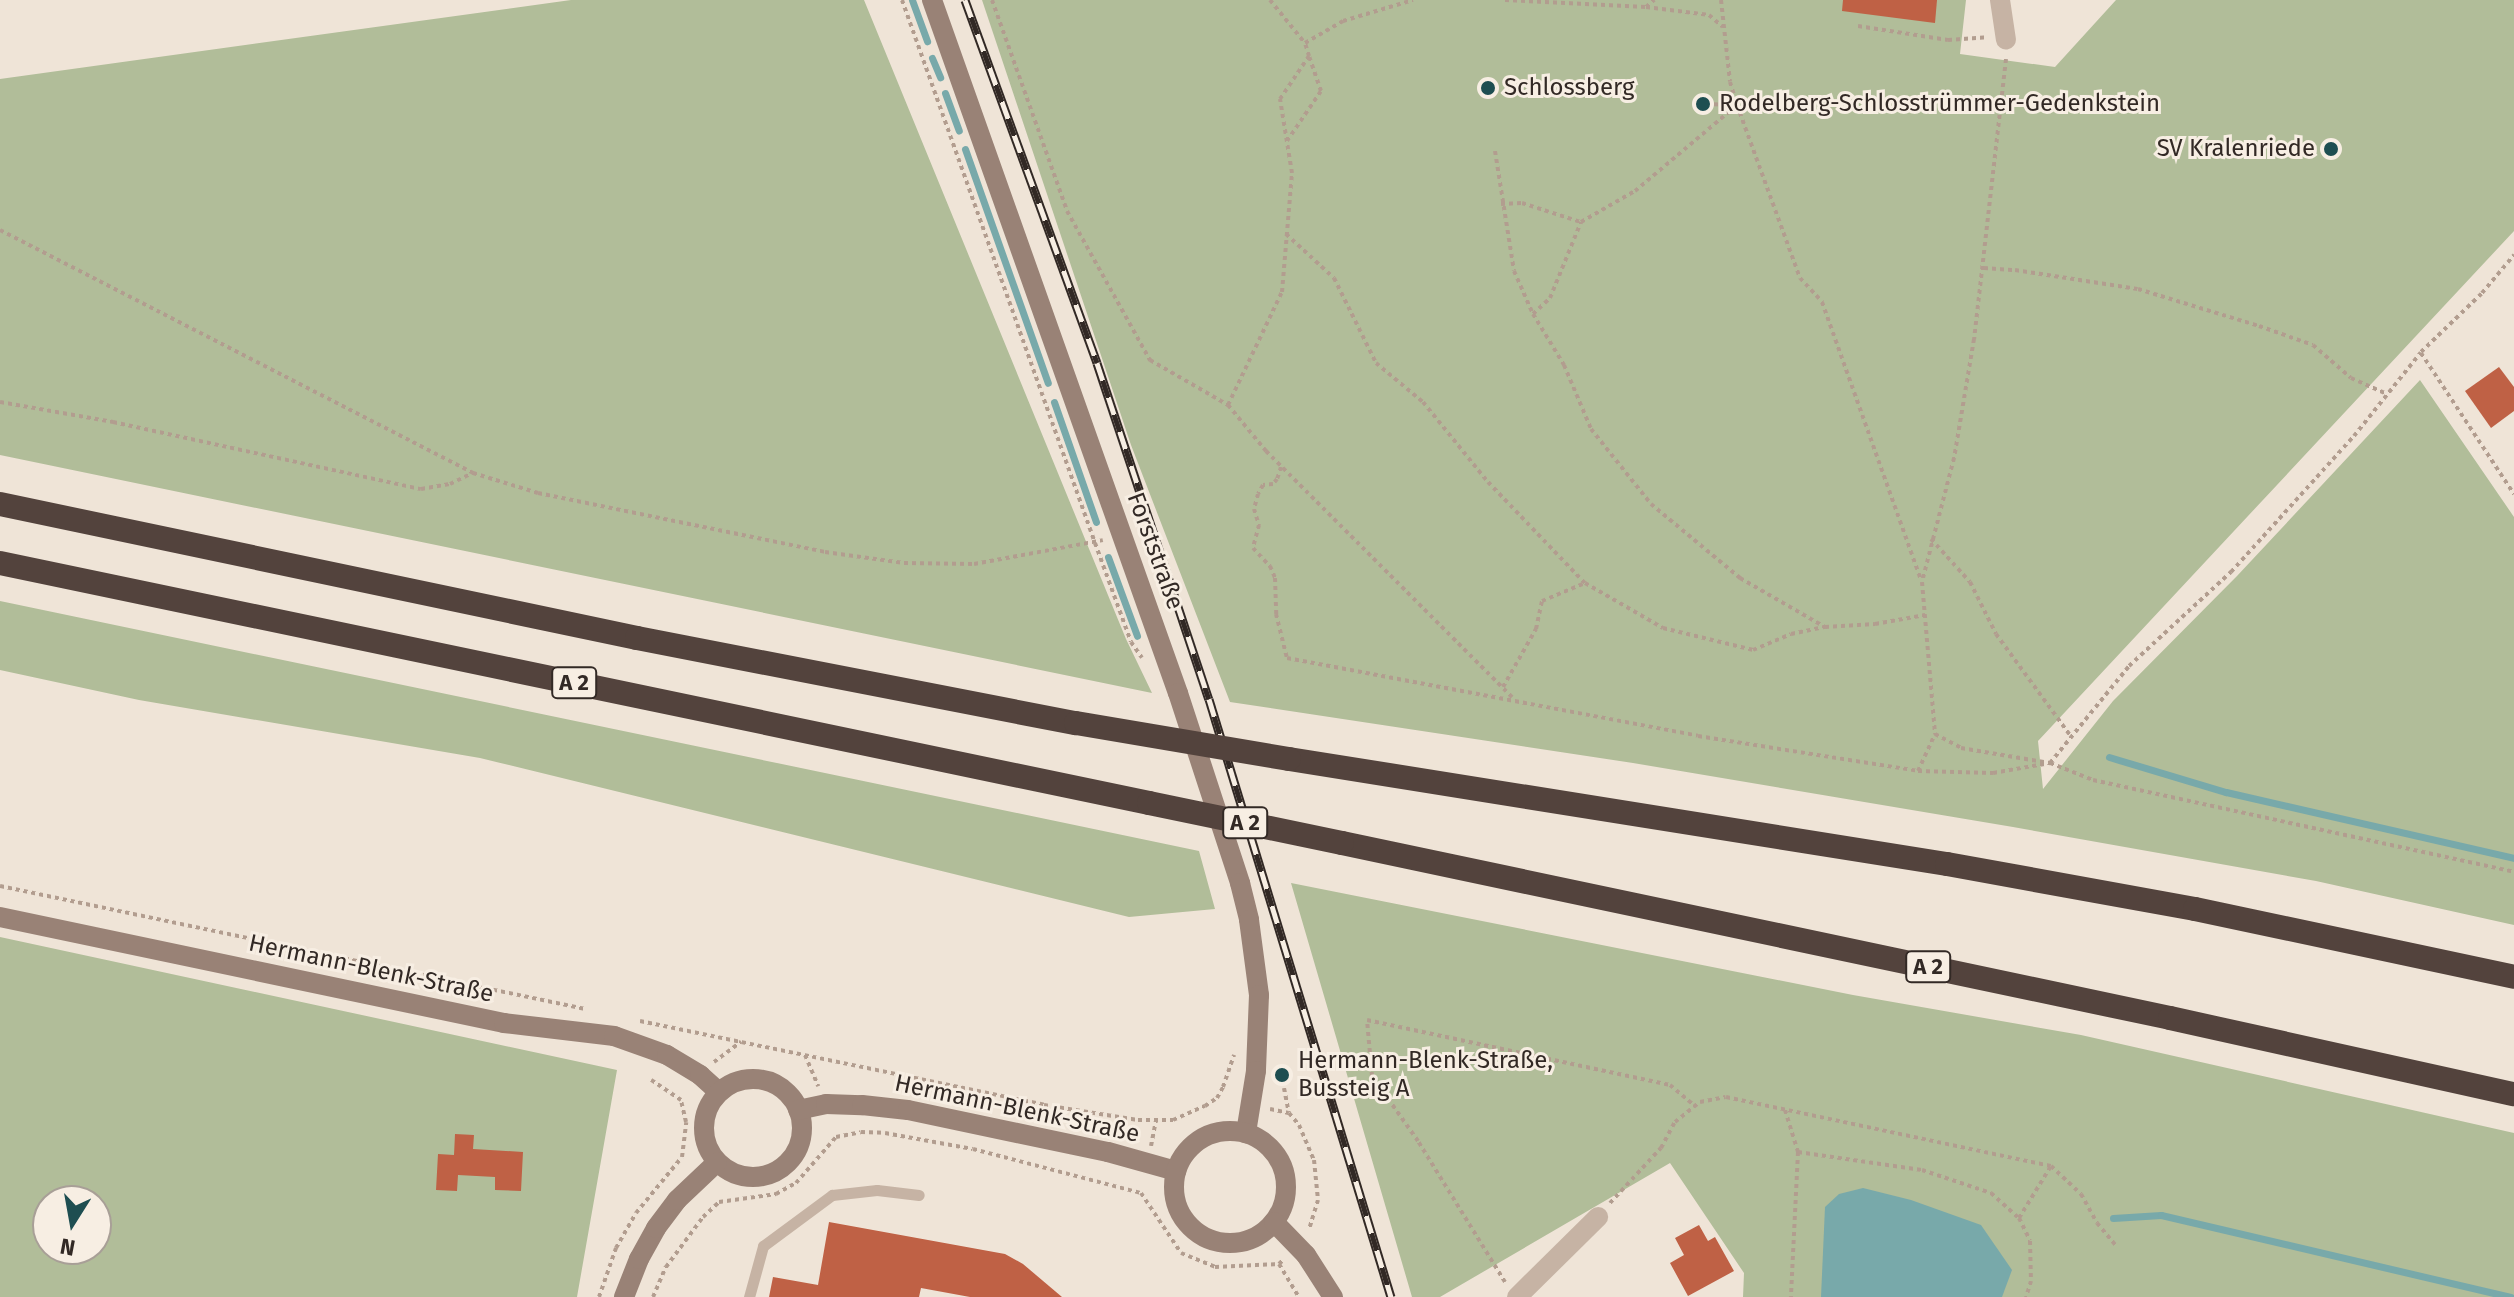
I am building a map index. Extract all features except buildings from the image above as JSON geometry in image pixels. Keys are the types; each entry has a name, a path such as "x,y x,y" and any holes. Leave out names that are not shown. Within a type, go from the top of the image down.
{"highway":[{"name":"A 2","path":"0,504 637,638 1076,723 1962,867 2210,912 2514,977"},
{"name":"A 2","path":"0,563 1342,843 2514,1094"}],"main road":[{"name":"Forststraße","path":"932,0 1178,693 1240,883 1249,920 1259,995 1246,1133"},
{"name":"Hermann-Blenk-Straße","path":"0,917 504,1023 614,1036 676,1060 719,1092"},
{"path":"763,1080 785,1091 798,1110 802,1134 793,1157 774,1172 762,1176 738,1175 717,1162 704,1132 707,1110 719,1092 740,1081 763,1080"},
{"name":"Hermann-Blenk-Straße","path":"798,1110 838,1104 908,1110 1108,1152 1176,1171"},
{"path":"1221,1131 1246,1133 1270,1146 1284,1170 1286,1197 1274,1222 1252,1239 1224,1243 1198,1233 1188,1224 1175,1199 1176,1171 1188,1149 1209,1135 1221,1131"},
{"path":"624,1297 656,1228 677,1200 717,1162"},
{"path":"1274,1222 1296,1244 1333,1297"}],"street":[{"path":"2000,0 2006,38"},
{"path":"1512,1291 1598,1217"}],"lane":[{"path":"749,1297 763,1246 832,1195 877,1190 919,1195"}],"path":[{"path":"902,0 1131,642 1148,667"},
{"path":"992,0 1067,211 1150,360 1228,405 1281,467 1514,699"},
{"path":"1270,0 1305,43 1321,91 1287,141"},
{"path":"1305,43 1343,21 1413,0"},
{"path":"1505,0 1646,7 1709,15 1724,28"},
{"path":"1646,7 1654,0"},
{"path":"1721,0 1730,82 1737,105 1800,278 1822,302 1922,582 1935,734 1918,771"},
{"path":"1858,26 1948,40 2006,38 2006,71 1983,268 1954,458 1922,582"},
{"path":"1228,405 1282,292 1292,173 1280,99 1309,56"},
{"path":"1706,104 1737,105"},
{"path":"1533,314 1550,298 1581,222 1635,191 1737,105"},
{"path":"1495,151 1514,271 1533,314 1564,365 1591,429 1651,504 1740,578 1825,627"},
{"path":"1501,204 1522,203 1581,222"},
{"path":"0,230 473,473 538,493 825,552 904,563 974,564 1095,543"},
{"path":"1286,234 1334,278 1376,363 1423,402 1488,482 1585,583 1663,628 1753,650 1791,634 1825,627 1875,624 1925,615"},
{"path":"1281,467 1273,484 1263,485 1258,494 1254,509 1259,525 1253,548 1270,566 1275,578 1274,598 1287,658 1698,736 1918,771 1993,773 2050,763 2129,666 2231,572 2421,352 2482,293 2514,255"},
{"path":"1983,268 2138,289 2259,326 2313,345 2351,378 2387,394"},
{"path":"2421,352 2514,494"},
{"path":"0,402 113,422 421,489 450,484 473,473"},
{"path":"1931,538 1970,582 1996,634 2070,735"},
{"path":"1503,687 1536,629 1542,601 1585,583"},
{"path":"1935,734 1961,748 2050,763 2093,780 2514,872"},
{"path":"0,886 592,1011"},
{"path":"637,1020 1044,1105 1138,1120 1173,1120 1190,1115 1217,1098 1231,1070 1236,1044"},
{"path":"1512,1291 1418,1141 1372,1076 1367,1020 1670,1085 1695,1106"},
{"path":"651,1080 681,1100 686,1139 679,1162"},
{"path":"653,1297 666,1267 703,1217 719,1202 776,1194 796,1183 836,1137 885,1133 1036,1164 1141,1193 1181,1253 1215,1267 1279,1264 1312,1226 1318,1200 1314,1160 1299,1125 1289,1113 1284,1088"},
{"path":"1598,1217 1661,1148 1675,1122 1695,1106 1726,1097 2051,1166 2081,1194 2097,1223 2117,1247"},
{"path":"1217,1098 1289,1113"},
{"path":"1042,1115 1044,1105"},
{"path":"1785,1110 1798,1152 1791,1297"},
{"path":"1798,1152 1922,1170 1991,1193 2019,1218 2030,1241 2031,1281 2026,1297"},
{"path":"2019,1218 2051,1166"},
{"path":"1279,1264 1299,1297"}],"green space":[{"path":"571,0 864,0 1126,639 1152,693 0,455 0,79"},
{"path":"982,0 1966,0 1960,54 2055,67 2116,0 2514,0 2514,231 2038,741 2043,789 2113,701 2237,576 2420,380 2514,517 2514,925 2316,881 2013,827 1633,763 1230,702 1131,445"},
{"path":"0,601 1199,851 1215,909 1129,917 480,758 139,700 0,670"},
{"path":"1291,883 1853,995 2081,1035 2514,1133 2514,1297 1743,1297 1744,1273 1670,1163 1440,1297 1412,1297"},
{"path":"0,937 617,1070 577,1297 0,1297"}],"water":[{"path":"1863,1188 1911,1200 1981,1225 2012,1270 2002,1297 1821,1297 1825,1207 1839,1194"}],"waterway":[{"path":"912,0 927,41"},
{"path":"932,58 940,77"},
{"path":"945,93 959,131"},
{"path":"965,149 1048,383"},
{"path":"1054,402 1096,522"},
{"path":"1108,557 1137,636"},
{"path":"2109,757 2226,792 2514,858"},
{"path":"2113,1218 2161,1215 2511,1297"}],"railway":[{"path":"965,0 1097,363 1209,699 1391,1297"}],"place":[{"name":"Schlossberg","path":"1488,88"},
{"name":"Rodelberg-Schlosstrümmer-Gedenkstein","path":"1703,104"},
{"name":"SV Kralenriede","path":"2331,149"},
{"name":"Hermann-Blenk-Straße, Bussteig A","path":"1282,1075"}]}
